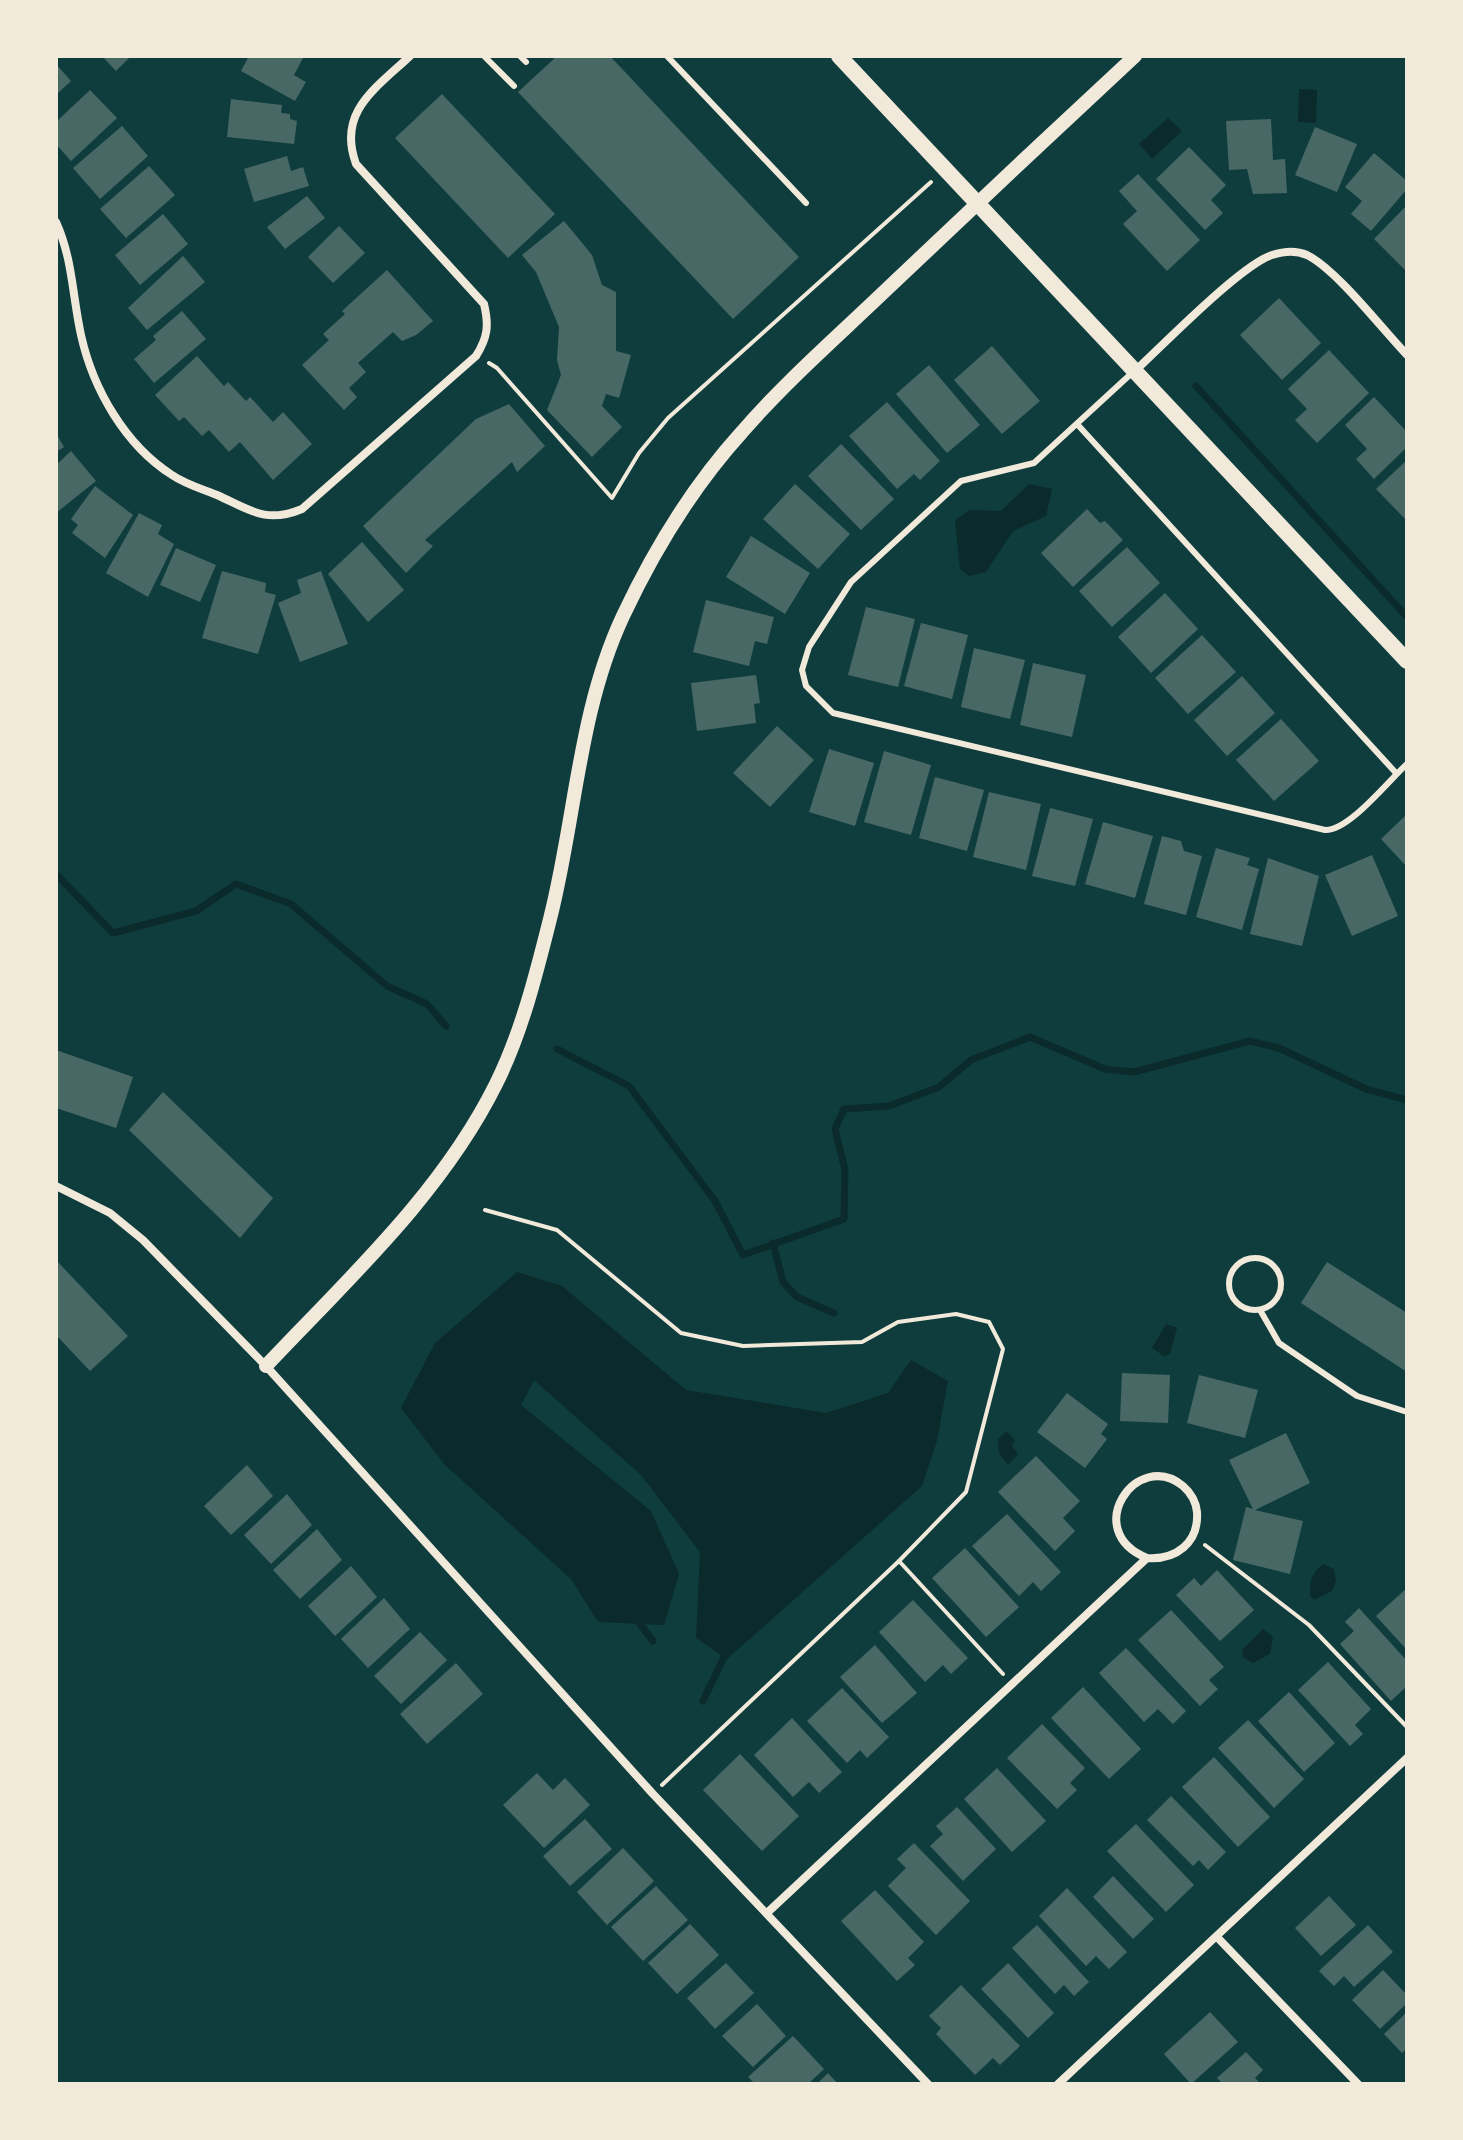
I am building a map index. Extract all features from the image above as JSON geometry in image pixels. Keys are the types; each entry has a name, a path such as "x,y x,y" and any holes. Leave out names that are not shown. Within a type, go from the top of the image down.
{"main road":[{"path":"839,56 1407,661"}],"street":[{"path":"56,222 70,253 82,337 98,385 126,435 172,475 265,517 284,517 302,509 476,356 488,331 484,304 356,164 351,149 349,135 355,115 378,86 410,56"},
{"path":"266,1366 377,1250 447,1164 497,1083 526,1006 552,912 594,690 622,617 658,548 694,492 742,431 976,204 1135,56"},
{"path":"1136,370 1244,273 1269,255 1292,250 1309,256 1327,270 1407,355"},
{"path":"56,1186 110,1213 143,1240 266,1366 653,1794 928,2084"},
{"path":"767,1913 1147,1558 1175,1555 1191,1540 1197,1527 1197,1512 1191,1494 1168,1478 1140,1481 1123,1495 1116,1517 1125,1544 1147,1558"},
{"path":"1058,2084 1407,1758"},
{"path":"1217,1937 1358,2084"}],"lane":[{"path":"484,56 514,86"},
{"path":"520,56 526,62"},
{"path":"667,56 806,203"},
{"path":"1136,370 1034,463 961,481 851,582 809,647 802,670 806,686 817,701 833,713 1331,831 1349,820 1407,764"},
{"path":"1077,424 1396,773"},
{"path":"1245,1259 1270,1262 1280,1276 1281,1285 1275,1301 1260,1310 1251,1310 1236,1302 1228,1287 1232,1270 1245,1259"},
{"path":"1260,1310 1279,1343 1357,1396 1407,1412"}],"path":[{"path":"476,356 497,368 612,498 639,453 668,418 945,170"},
{"path":"485,1210 557,1230 681,1333 743,1346 862,1342 898,1322 956,1314 989,1322 1003,1349 966,1492 899,1561 653,1794"},
{"path":"1191,1540 1205,1546 1309,1625 1407,1727"},
{"path":"899,1561 1011,1685"}],"water":[{"path":"1299,89 1317,90 1316,123 1298,122"},
{"path":"1168,118 1182,131 1152,159 1139,144"},
{"path":"1029,484 1052,489 1046,516 1013,531 986,572 969,576 960,569 955,520 970,510 1001,511"},
{"path":"517,1272 562,1286 686,1390 826,1413 888,1393 911,1360 948,1381 937,1441 922,1486 727,1659 696,1638 700,1552 641,1475 534,1380 521,1405 651,1511 679,1574 664,1625 598,1622 571,1579 445,1465 401,1408 435,1343"},
{"path":"1166,1324 1177,1328 1170,1354 1164,1356 1152,1348"},
{"path":"1006,1431 1015,1440 1012,1446 1018,1454 1008,1465 999,1453 998,1439"},
{"path":"1323,1564 1334,1569 1336,1581 1332,1591 1314,1600 1310,1596 1311,1582"},
{"path":"1263,1629 1273,1637 1270,1654 1253,1663 1243,1657 1242,1650"}],"building":[{"path":"102,56 131,56 116,71"},
{"path":"249,56 303,58 294,75 306,82 295,101 241,71"},
{"path":"557,56 610,56 799,257 733,319 518,92"},
{"path":"56,64 71,81 56,95"},
{"path":"90,90 117,118 71,161 56,144 56,122"},
{"path":"442,94 555,214 508,258 395,138"},
{"path":"231,99 282,105 281,113 290,114 290,119 297,121 294,144 227,137"},
{"path":"1271,119 1273,160 1285,159 1287,193 1253,194 1247,169 1229,170 1226,121"},
{"path":"122,126 148,156 100,199 73,168"},
{"path":"1315,127 1357,144 1337,192 1295,175"},
{"path":"1189,147 1226,185 1211,200 1223,213 1205,230 1156,179"},
{"path":"1374,153 1407,181 1407,189 1371,231 1351,214 1362,201 1345,187"},
{"path":"287,156 291,171 303,167 309,186 254,202 244,169"},
{"path":"149,166 175,195 126,238 100,209"},
{"path":"1138,174 1200,240 1167,271 1123,224 1137,211 1119,191"},
{"path":"307,196 325,218 285,249 267,227"},
{"path":"1407,205 1407,268 1405,270 1374,239"},
{"path":"163,214 188,244 140,285 115,255"},
{"path":"564,221 592,255 602,285 616,292 616,351 631,355 619,398 606,394 602,406 622,427 592,457 547,410 561,375 557,360 559,327 536,272 522,255"},
{"path":"339,226 365,253 333,283 308,257"},
{"path":"183,256 205,282 147,330 128,308"},
{"path":"387,270 433,321 416,335 402,341 393,332 358,363 366,372 349,388 357,397 344,410 302,365 329,340 323,334 345,314 342,311"},
{"path":"1279,298 1321,343 1282,380 1240,335"},
{"path":"182,311 206,339 154,383 134,359 156,340 153,336"},
{"path":"992,346 1040,401 1002,434 954,380"},
{"path":"1329,350 1369,393 1317,443 1295,420 1307,409 1288,389"},
{"path":"197,356 224,386 228,382 246,401 250,397 273,422 283,412 312,444 273,480 240,442 229,452 209,430 202,436 184,417 179,421 155,395"},
{"path":"929,365 980,425 947,453 896,394"},
{"path":"1374,397 1407,432 1407,447 1374,479 1356,459 1367,449 1345,425"},
{"path":"887,402 940,461 920,480 914,474 897,489 849,436"},
{"path":"509,404 545,446 517,472 512,462 425,540 433,546 406,573 363,526 476,419"},
{"path":"56,433 64,447 56,452"},
{"path":"841,444 894,499 861,530 808,476"},
{"path":"71,451 96,481 56,513 56,465"},
{"path":"1407,460 1407,521 1376,489"},
{"path":"795,484 850,534 818,569 763,519"},
{"path":"95,486 133,515 105,558 72,533 78,525 71,519"},
{"path":"1087,509 1100,523 1105,521 1123,540 1073,587 1041,553"},
{"path":"139,513 162,525 158,534 174,544 148,597 106,573"},
{"path":"751,536 810,573 785,614 726,577"},
{"path":"362,542 404,590 368,622 328,574"},
{"path":"1127,547 1160,583 1112,627 1079,591"},
{"path":"176,548 216,565 200,602 160,585"},
{"path":"222,571 266,583 265,592 276,595 258,654 202,638"},
{"path":"321,571 348,644 300,662 278,603 301,593 297,580"},
{"path":"1165,593 1198,629 1151,673 1118,637"},
{"path":"706,600 774,617 767,644 755,641 749,666 693,652"},
{"path":"866,607 915,619 898,687 848,675"},
{"path":"921,623 968,635 952,699 904,686"},
{"path":"1202,635 1236,672 1188,714 1155,678"},
{"path":"974,648 1025,660 1010,719 961,707"},
{"path":"1033,663 1086,675 1072,737 1020,725"},
{"path":"756,675 760,703 754,704 756,723 697,731 691,683"},
{"path":"1242,676 1275,713 1227,756 1194,720"},
{"path":"1281,719 1319,761 1274,801 1236,760"},
{"path":"777,726 814,760 770,807 733,773"},
{"path":"829,749 874,763 855,826 809,812"},
{"path":"884,751 931,765 911,835 864,822"},
{"path":"935,777 984,790 967,851 919,838"},
{"path":"989,792 1041,804 1026,870 973,857"},
{"path":"1050,808 1093,819 1075,886 1032,876"},
{"path":"1407,814 1407,867 1381,839"},
{"path":"1103,822 1153,836 1135,898 1085,884"},
{"path":"1162,836 1181,841 1184,851 1202,856 1186,915 1144,904"},
{"path":"1216,848 1250,858 1247,865 1259,869 1242,930 1196,917"},
{"path":"1372,855 1398,916 1352,936 1325,875"},
{"path":"1268,858 1319,876 1302,946 1250,934"},
{"path":"56,1050 133,1077 116,1128 56,1108"},
{"path":"163,1092 273,1198 240,1238 129,1130"},
{"path":"56,1260 128,1336 90,1371 56,1335"},
{"path":"1327,1262 1407,1313 1407,1372 1301,1303"},
{"path":"1122,1373 1170,1375 1168,1423 1120,1421"},
{"path":"1199,1375 1258,1390 1245,1438 1187,1423"},
{"path":"1067,1393 1108,1424 1101,1434 1107,1439 1085,1468 1037,1432"},
{"path":"1286,1433 1310,1483 1255,1510 1303,1521 1290,1574 1233,1560 1246,1507 1253,1509 1229,1460"},
{"path":"1036,1456 1080,1501 1063,1518 1075,1531 1055,1551 998,1492"},
{"path":"247,1465 273,1496 231,1535 204,1506"},
{"path":"287,1494 312,1525 271,1564 244,1535"},
{"path":"1007,1514 1061,1572 1041,1591 1033,1582 1019,1596 972,1546"},
{"path":"317,1529 342,1560 300,1599 273,1570"},
{"path":"965,1548 1019,1607 986,1637 932,1578"},
{"path":"351,1566 377,1597 335,1636 308,1606"},
{"path":"1217,1570 1254,1610 1220,1641 1176,1595 1194,1578 1201,1586"},
{"path":"1407,1588 1407,1650 1376,1616"},
{"path":"384,1598 410,1629 368,1668 341,1639"},
{"path":"913,1600 968,1658 951,1674 943,1665 925,1682 879,1632"},
{"path":"1359,1608 1407,1661 1407,1686 1391,1701 1340,1644 1354,1631 1345,1622"},
{"path":"1171,1610 1224,1667 1209,1680 1218,1689 1200,1706 1138,1640"},
{"path":"420,1632 447,1660 401,1704 374,1676"},
{"path":"875,1645 917,1693 882,1723 840,1677"},
{"path":"1126,1648 1186,1711 1173,1724 1158,1709 1144,1722 1099,1673"},
{"path":"1328,1662 1371,1709 1355,1725 1363,1734 1350,1746 1298,1690"},
{"path":"456,1663 483,1694 427,1744 400,1714"},
{"path":"1083,1687 1141,1749 1109,1779 1051,1718"},
{"path":"842,1688 889,1737 867,1758 860,1750 847,1763 807,1721"},
{"path":"1289,1692 1335,1743 1304,1772 1258,1721"},
{"path":"792,1718 842,1772 819,1793 809,1782 793,1797 754,1755"},
{"path":"1248,1720 1304,1779 1274,1808 1218,1748"},
{"path":"1042,1724 1085,1768 1070,1783 1077,1790 1057,1809 1007,1758"},
{"path":"740,1754 799,1816 762,1851 703,1790"},
{"path":"1214,1757 1270,1817 1238,1847 1182,1787"},
{"path":"997,1768 1046,1821 1012,1852 964,1799"},
{"path":"537,1773 553,1790 565,1778 590,1805 544,1848 503,1805"},
{"path":"1171,1796 1226,1852 1208,1870 1199,1860 1193,1866 1147,1820"},
{"path":"957,1807 996,1849 963,1881 930,1846 943,1834 936,1826"},
{"path":"585,1819 612,1849 570,1886 543,1856"},
{"path":"1136,1824 1194,1885 1166,1912 1107,1851"},
{"path":"914,1843 970,1901 936,1935 888,1886 906,1868 897,1859"},
{"path":"623,1848 654,1881 607,1925 577,1892"},
{"path":"1113,1876 1154,1919 1133,1939 1093,1897"},
{"path":"656,1886 688,1920 643,1961 611,1927"},
{"path":"1067,1888 1127,1952 1109,1969 1096,1956 1086,1966 1039,1916"},
{"path":"875,1890 924,1942 908,1958 915,1965 897,1981 841,1921"},
{"path":"1329,1896 1356,1925 1321,1956 1295,1928"},
{"path":"690,1924 719,1955 677,1994 648,1963"},
{"path":"1037,1925 1089,1982 1074,1996 1064,1985 1055,1994 1012,1948"},
{"path":"1368,1925 1393,1952 1354,1987 1344,1976 1334,1986 1319,1971"},
{"path":"726,1963 754,1993 715,2029 687,1998"},
{"path":"1008,1963 1054,2013 1028,2038 981,1989"},
{"path":"1383,1970 1407,1995 1407,2003 1380,2029 1352,2000"},
{"path":"961,1985 1020,2046 1000,2065 993,2058 975,2075 936,2034 941,2028 929,2016"},
{"path":"757,2004 786,2036 753,2067 722,2036"},
{"path":"1210,2012 1238,2042 1191,2084 1164,2054"},
{"path":"1407,2012 1407,2048 1402,2053 1384,2034"},
{"path":"793,2036 824,2069 808,2084 755,2084 748,2077"},
{"path":"1246,2052 1263,2070 1255,2078 1261,2084 1223,2084 1217,2078"},
{"path":"828,2073 838,2084 817,2084"}],"waterway":[{"path":"1196,386 1407,617"},
{"path":"56,874 113,933 196,911 236,884 291,904 387,986 427,1004 446,1026"},
{"path":"557,1049 629,1086 715,1201 743,1255 844,1219 845,1170 835,1129 844,1109 889,1106 939,1087 971,1060 1030,1037 1105,1069 1134,1072 1250,1041 1279,1048 1366,1089 1407,1100"},
{"path":"773,1243 783,1282 797,1297 834,1313"},
{"path":"640,1624 653,1641"},
{"path":"703,1701 724,1657"}]}
